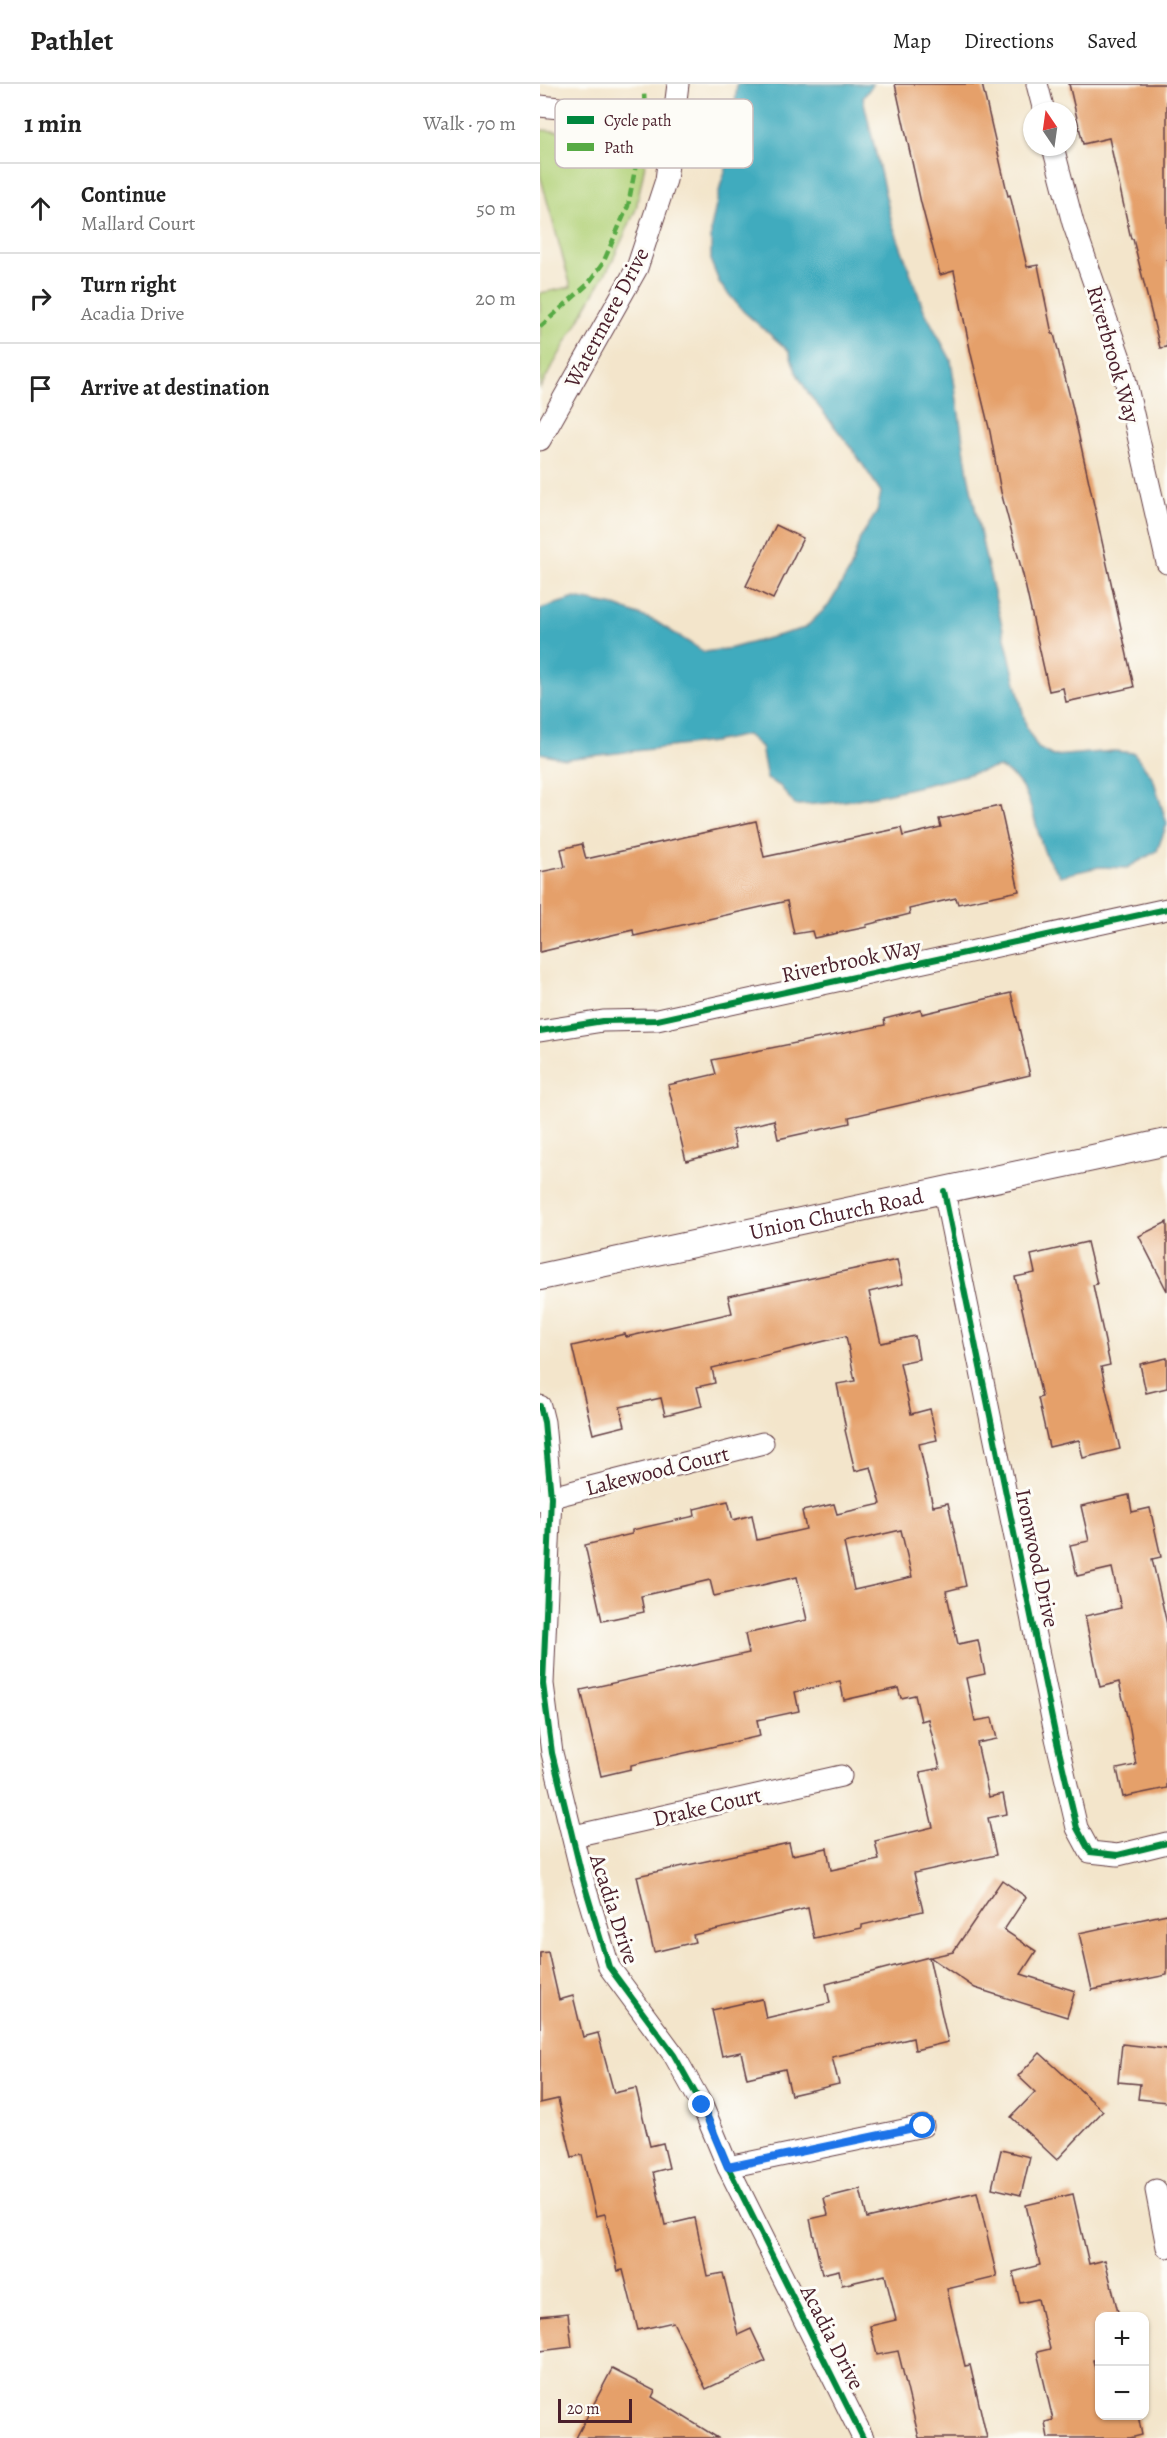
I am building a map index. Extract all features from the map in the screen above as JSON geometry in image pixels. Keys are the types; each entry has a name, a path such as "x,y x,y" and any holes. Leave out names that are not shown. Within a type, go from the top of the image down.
{"street":[{"name":"Watermere Drive","path":"676,99 678,84"},
{"path":"1037,84 1042,102"},
{"path":"540,106 555,108"},
{"name":"Riverbrook Way","path":"1055,156 1073,223 1120,362 1167,563"},
{"name":"Watermere Drive","path":"540,440 637,268 666,180 668,168"},
{"name":"Riverbrook Way","path":"540,1031 603,1021 657,1020 1167,909"},
{"name":"Union Church Road","path":"540,1277 1167,1142"},
{"name":"Ironwood Drive","path":"944,1191 1056,1738 1077,1828 1090,1852 1118,1855 1167,1843"},
{"name":"Acadia Drive","path":"540,1406 544,1422 545,1498 543,1684 552,1753 583,1880 609,1967 674,2055 702,2105 728,2167 863,2438"},
{"name":"Lakewood Court","path":"545,1498 763,1443"},
{"name":"Drake Court","path":"574,1836 841,1776"},
{"path":"728,2167 923,2126"},
{"path":"1156,2190 1167,2247"}],"green space":[{"path":"540,130 555,131 555,168 644,168 636,209 612,262 540,388 540,293 571,287 540,175"}],"water":[{"path":"737,84 873,84 863,98 892,223 924,310 951,360 968,474 1027,729 1038,748 1053,756 1114,751 1134,753 1153,778 1167,824 1157,851 1127,868 1099,867 1060,876 1046,856 1041,844 1026,794 1011,774 999,767 847,801 795,805 780,786 767,779 761,747 747,735 713,742 565,759 540,753 540,610 575,598 615,606 655,621 704,652 732,648 805,628 829,605 851,568 860,538 877,512 881,492 853,450 808,393 796,372 789,351 744,312 720,284 711,262 711,228 726,168 753,168 753,99 736,99"}],"building":[{"path":"895,84 982,84 1027,267 1038,265 1052,334 1054,334 1072,405 1134,687 1066,702 1063,688 1049,691 1023,575 1001,492 954,271 940,275 921,203"},
{"path":"1069,84 1167,84 1167,347 1160,348 1133,239 1131,239 1109,138 1083,144 1077,118 1077,102 1073,102"},
{"path":"776,525 803,538 773,599 746,586"},
{"path":"1000,806 1019,891 958,904 956,898 909,909 910,914 866,925 867,927 814,938 812,931 794,934 787,901 634,936 633,930 540,952 540,872 565,867 561,849 582,844 586,859 756,821 764,857 901,828 903,836 941,827 939,819"},
{"path":"1011,993 1030,1075 849,1117 850,1123 778,1139 774,1120 732,1130 736,1148 686,1161 668,1085 716,1074 712,1060 885,1025 884,1019 921,1010 922,1014"},
{"path":"1167,1222 1167,1291 1139,1236"},
{"path":"1087,1242 1097,1284 1093,1285 1110,1365 1101,1367 1120,1449 1083,1458 1079,1440 1049,1447 1038,1398 1042,1397 1015,1277 1035,1273 1031,1255"},
{"path":"897,1260 903,1284 869,1292 881,1343 915,1336 919,1359 900,1363 911,1414 930,1409 937,1440 919,1444 933,1506 948,1503 966,1586 946,1591 958,1644 978,1640 985,1674 966,1678 975,1721 992,1718 997,1739 977,1743 989,1797 1003,1794 1007,1814 988,1818 996,1855 914,1873 923,1911 862,1925 862,1928 814,1938 808,1908 693,1935 695,1942 654,1952 637,1876 789,1843 792,1855 827,1848 831,1870 879,1860 875,1841 933,1827 920,1772 940,1768 928,1719 921,1721 915,1695 901,1698 898,1688 844,1700 840,1681 795,1692 799,1711 757,1720 760,1736 631,1765 631,1769 601,1776 581,1690 749,1653 745,1634 807,1620 797,1577 714,1596 710,1580 641,1596 644,1612 602,1621 585,1545 632,1534 632,1530 695,1516 694,1509 728,1501 733,1520 752,1515 757,1540 806,1529 802,1511 834,1504 837,1514 881,1504 871,1467 855,1471 845,1430 837,1384 855,1381 846,1336 712,1368 715,1383 697,1387 702,1406 665,1415 661,1398 620,1407 625,1426 593,1434 572,1346 625,1334 626,1337 732,1313 728,1296","holes":["901,1530 912,1577 854,1590 844,1543"]},
{"path":"1167,1358 1167,1388 1146,1393 1140,1364"},
{"path":"1129,1495 1132,1512 1150,1508 1161,1557 1152,1559 1167,1624 1167,1788 1123,1797 1117,1769 1136,1765 1130,1729 1119,1682 1100,1687 1085,1616 1121,1608 1112,1568 1077,1576 1070,1545 1089,1541 1081,1506"},
{"path":"1002,1880 1026,1897 1004,1930 1036,1951 1021,1974 1075,1991 1067,2017 975,1988 930,1957 953,1952"},
{"path":"1167,1914 1167,1975 1092,1990 1079,1933"},
{"path":"548,1952 559,2000 573,1996 583,2037 598,2033 614,2093 636,2088 650,2146 663,2143 669,2168 653,2172 665,2225 695,2218 707,2276 723,2273 738,2335 751,2329 766,2361 706,2389 673,2322 638,2330 623,2270 618,2271 605,2214 596,2216 582,2155 572,2157 558,2099 540,2103 540,1953"},
{"path":"929,1957 948,2042 915,2050 913,2038 832,2057 839,2084 791,2095 785,2069 747,2078 741,2052 722,2056 712,2010 762,1999 766,2018 830,2003 826,1984"},
{"path":"1122,2044 1167,2049 1167,2102 1138,2099 1140,2084 1118,2082"},
{"path":"1040,2053 1103,2111 1057,2160 1011,2117 1035,2092 1018,2076"},
{"path":"1001,2150 1030,2157 1021,2195 992,2188"},
{"path":"860,2189 867,2218 977,2192 997,2277 947,2289 965,2366 970,2365 987,2438 919,2438 898,2351 877,2355 870,2326 896,2320 885,2275 842,2285 839,2270 822,2274 810,2219 828,2215 824,2198"},
{"path":"1073,2194 1089,2264 1105,2260 1118,2312 1095,2312 1095,2360 1093,2360 1095,2420 1139,2420 1142,2435 1130,2438 1048,2438 1045,2422 1053,2420 1037,2352 1050,2349 1038,2299 1020,2303 1013,2272 1040,2265 1026,2205"},
{"path":"568,2313 572,2347 540,2351 540,2316"},
{"path":"612,2369 655,2391 652,2397 718,2438 576,2438"}],"marked path":[{"path":"644,91 644,99"},
{"path":"540,327 588,284 603,263 628,206 635,168"}],"cycle path":[{"path":"540,1031 603,1021 657,1020 1167,909"},
{"path":"944,1191 1056,1738 1077,1828 1090,1852 1118,1855 1167,1843"},
{"path":"540,1406 544,1422 551,1497 543,1684 552,1753 583,1880 609,1967 674,2055 702,2105 728,2167 863,2438"}],"route":[{"path":"702,2105 728,2167 923,2126"}]}
